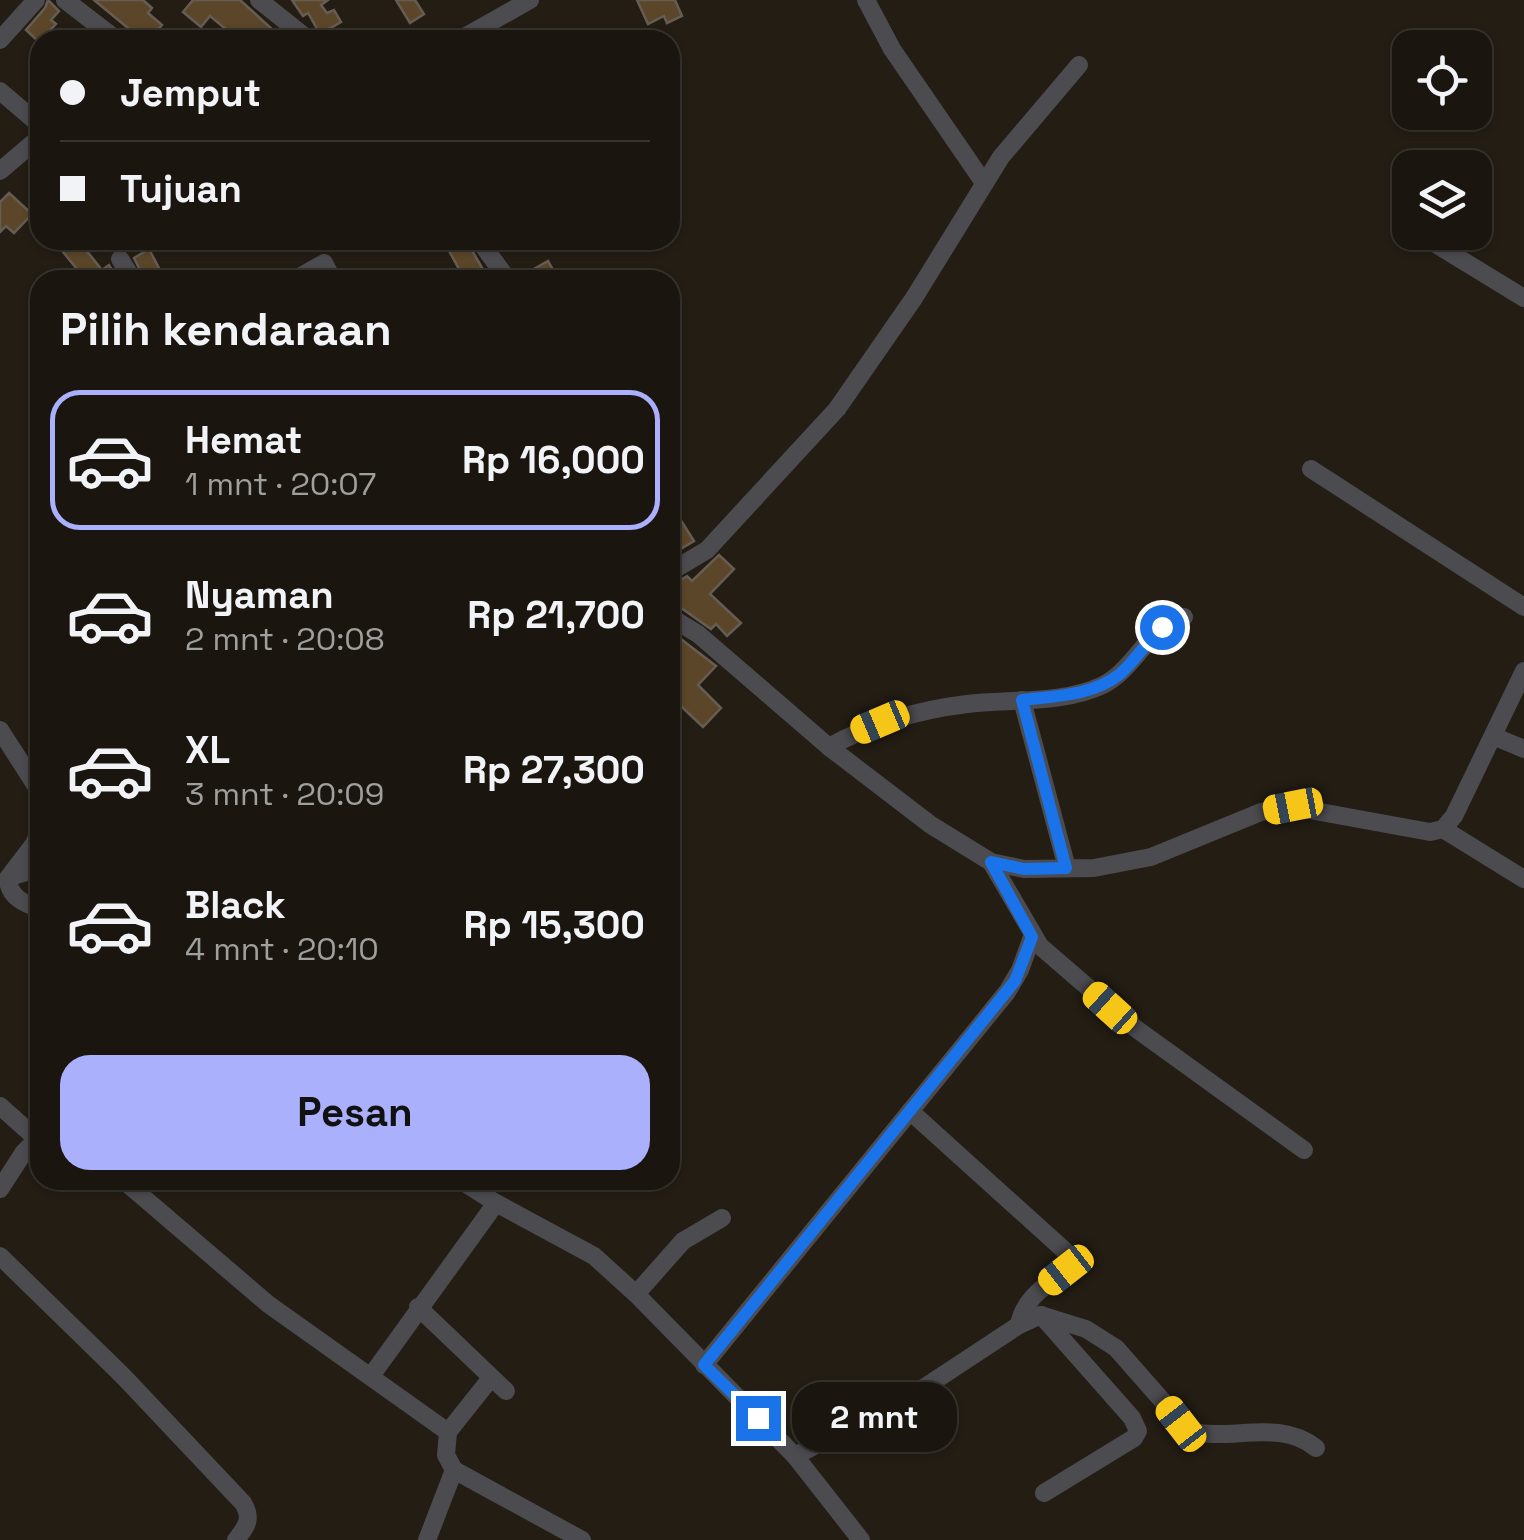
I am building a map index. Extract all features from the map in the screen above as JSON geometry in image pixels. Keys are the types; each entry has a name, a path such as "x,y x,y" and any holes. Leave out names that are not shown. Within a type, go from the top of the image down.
{"street":[{"path":"0,40 36,0"},
{"path":"65,0 104,30"},
{"path":"259,0 296,30"},
{"path":"476,30 530,0"},
{"path":"866,0 892,49 984,183"},
{"path":"680,566 706,550 837,409 914,298 984,183 1017,136 1079,64"},
{"path":"0,90 30,116"},
{"path":"0,171 30,146"},
{"path":"1445,250 1524,298"},
{"path":"120,259 127,270"},
{"path":"1311,469 1524,608"},
{"path":"829,746 880,722 964,705 1077,693 1104,685 1162,627 1184,617"},
{"path":"680,623 698,634 829,746 932,825 991,862 1024,869 1094,868 1150,857 1261,812 1293,806 1430,832 1443,830 1524,879"},
{"path":"1443,830 1454,816 1524,671"},
{"path":"1022,700 1066,868"},
{"path":"0,730 30,773"},
{"path":"1493,736 1524,750"},
{"path":"4,878 30,849"},
{"path":"991,862 1032,937 1134,1028 1304,1150"},
{"path":"4,878 30,871"},
{"path":"4,878 18,900 30,905"},
{"path":"704,1365 1007,992 1032,937"},
{"path":"0,1106 30,1131"},
{"path":"910,1112 1065,1252 1069,1264 1066,1270 1030,1299 1018,1325"},
{"path":"0,1189 30,1147"},
{"path":"135,1190 268,1304 448,1432"},
{"path":"477,1190 594,1256 636,1294 795,1456 861,1540"},
{"path":"372,1376 496,1203"},
{"path":"636,1294 683,1241 722,1218"},
{"path":"0,1256 123,1376 243,1503 249,1518 236,1540"},
{"path":"418,1307 506,1392"},
{"path":"1041,1315 1132,1418 1138,1431 1134,1438 1044,1493"},
{"path":"795,1456 925,1388 1018,1325 1041,1315 1086,1329 1116,1348 1190,1431 1204,1435 1283,1434 1304,1438 1316,1448"},
{"path":"491,1378 448,1432 446,1455 454,1470 582,1540"},
{"path":"427,1540 454,1470"}],"building":[{"path":"48,0 59,11 51,20 56,24 50,30 30,30 30,34 26,30"},
{"path":"94,0 143,0 152,8 148,13 162,25 158,30 130,30"},
{"path":"193,0 240,0 273,30 227,30 210,16 201,27 183,12"},
{"path":"292,0 328,0 321,5 327,13 334,10 341,22 327,30 318,30 308,13 303,16"},
{"path":"396,0 415,0 424,14 410,23"},
{"path":"637,0 675,0 682,16 667,23 664,16 648,24"},
{"path":"9,193 30,212 14,233 6,226 0,232 0,202"},
{"path":"86,250 102,270 78,270 63,252"},
{"path":"150,250 160,270 140,270 134,258"},
{"path":"448,250 472,250 483,270 460,270"},
{"path":"548,261 553,270 532,270"},
{"path":"680,523 694,541 680,549"},
{"path":"719,555 734,569 710,594 741,623 727,636 716,624 711,629 680,607 680,580 687,576 692,581"},
{"path":"680,638 716,666 698,685 721,708 703,727 680,705"}],"route":[{"path":"758,1418 704,1365 1015,981 1032,937 991,862 1024,869 1066,868 1022,700 1077,693 1104,685 1132,662 1162,627"}]}
